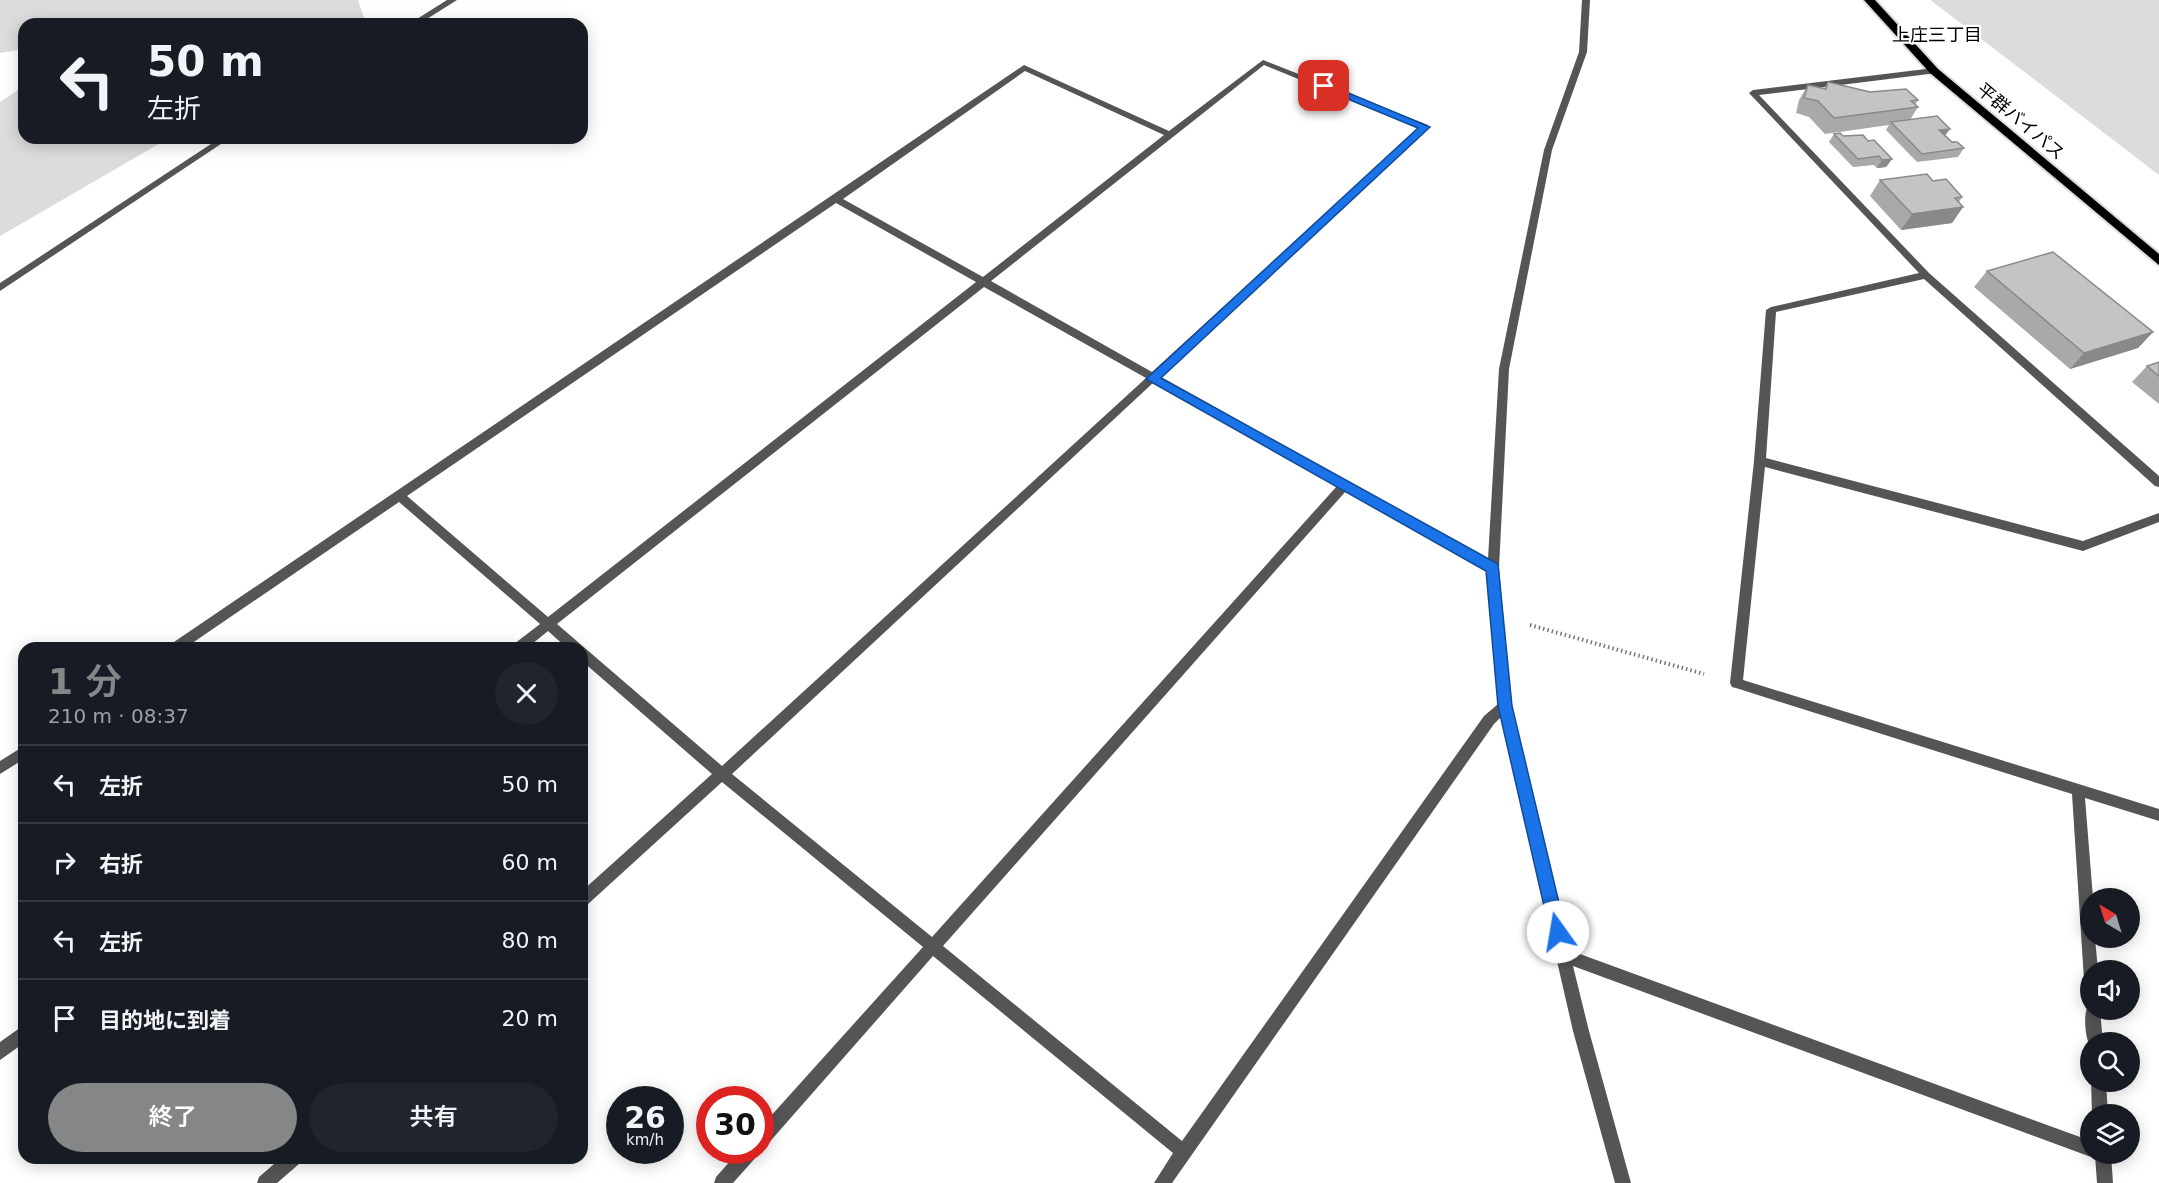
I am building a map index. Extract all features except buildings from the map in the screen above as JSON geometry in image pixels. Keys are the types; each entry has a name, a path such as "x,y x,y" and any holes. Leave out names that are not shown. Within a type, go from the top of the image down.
{"highway":[{"name":"平群バイパス","path":"1869,0 1934,71 2159,261"}],"street":[{"path":"423,18 453,0"},
{"path":"1586,0 1583,52 1548,150 1504,369 1493,568 1505,706 1581,1031 1623,1183"},
{"path":"526,642 1263,62 1425,127 588,895"},
{"path":"184,642 836,199 1024,68 1170,135"},
{"path":"1934,71 1753,93 1926,275 2159,483"},
{"path":"0,288 217,144"},
{"path":"836,199 1152,379 1493,568"},
{"path":"1926,275 1771,310 1760,461 1736,682 2159,814"},
{"path":"1760,461 2083,546 2159,516"},
{"path":"774,1124 1344,485"},
{"path":"398,495 569,642"},
{"path":"588,658 722,774 1184,1152"},
{"path":"1162,1183 1489,720 1505,706"},
{"path":"0,768 18,756"},
{"path":"2078,789 2090,960"},
{"path":"1563,955 2080,1145"},
{"path":"0,1052 18,1038"},
{"path":"265,1183 286,1164"},
{"path":"722,1183 739,1164"},
{"path":"2104,1164 2105,1183"}],"path":[{"path":"1497,616 1736,682"}],"shaded area":[{"path":"0,0 358,0 364,18 18,18 18,50 0,53"},
{"path":"1931,0 2159,0 2159,175 1933,2"},
{"path":"18,90 18,144 159,144 0,236 0,102"}],"district":[{"name":"上庄三丁目","path":"1937,34"}],"route":[{"path":"1324,86 1425,127 1152,379 1493,568 1505,706 1558,932"}]}
